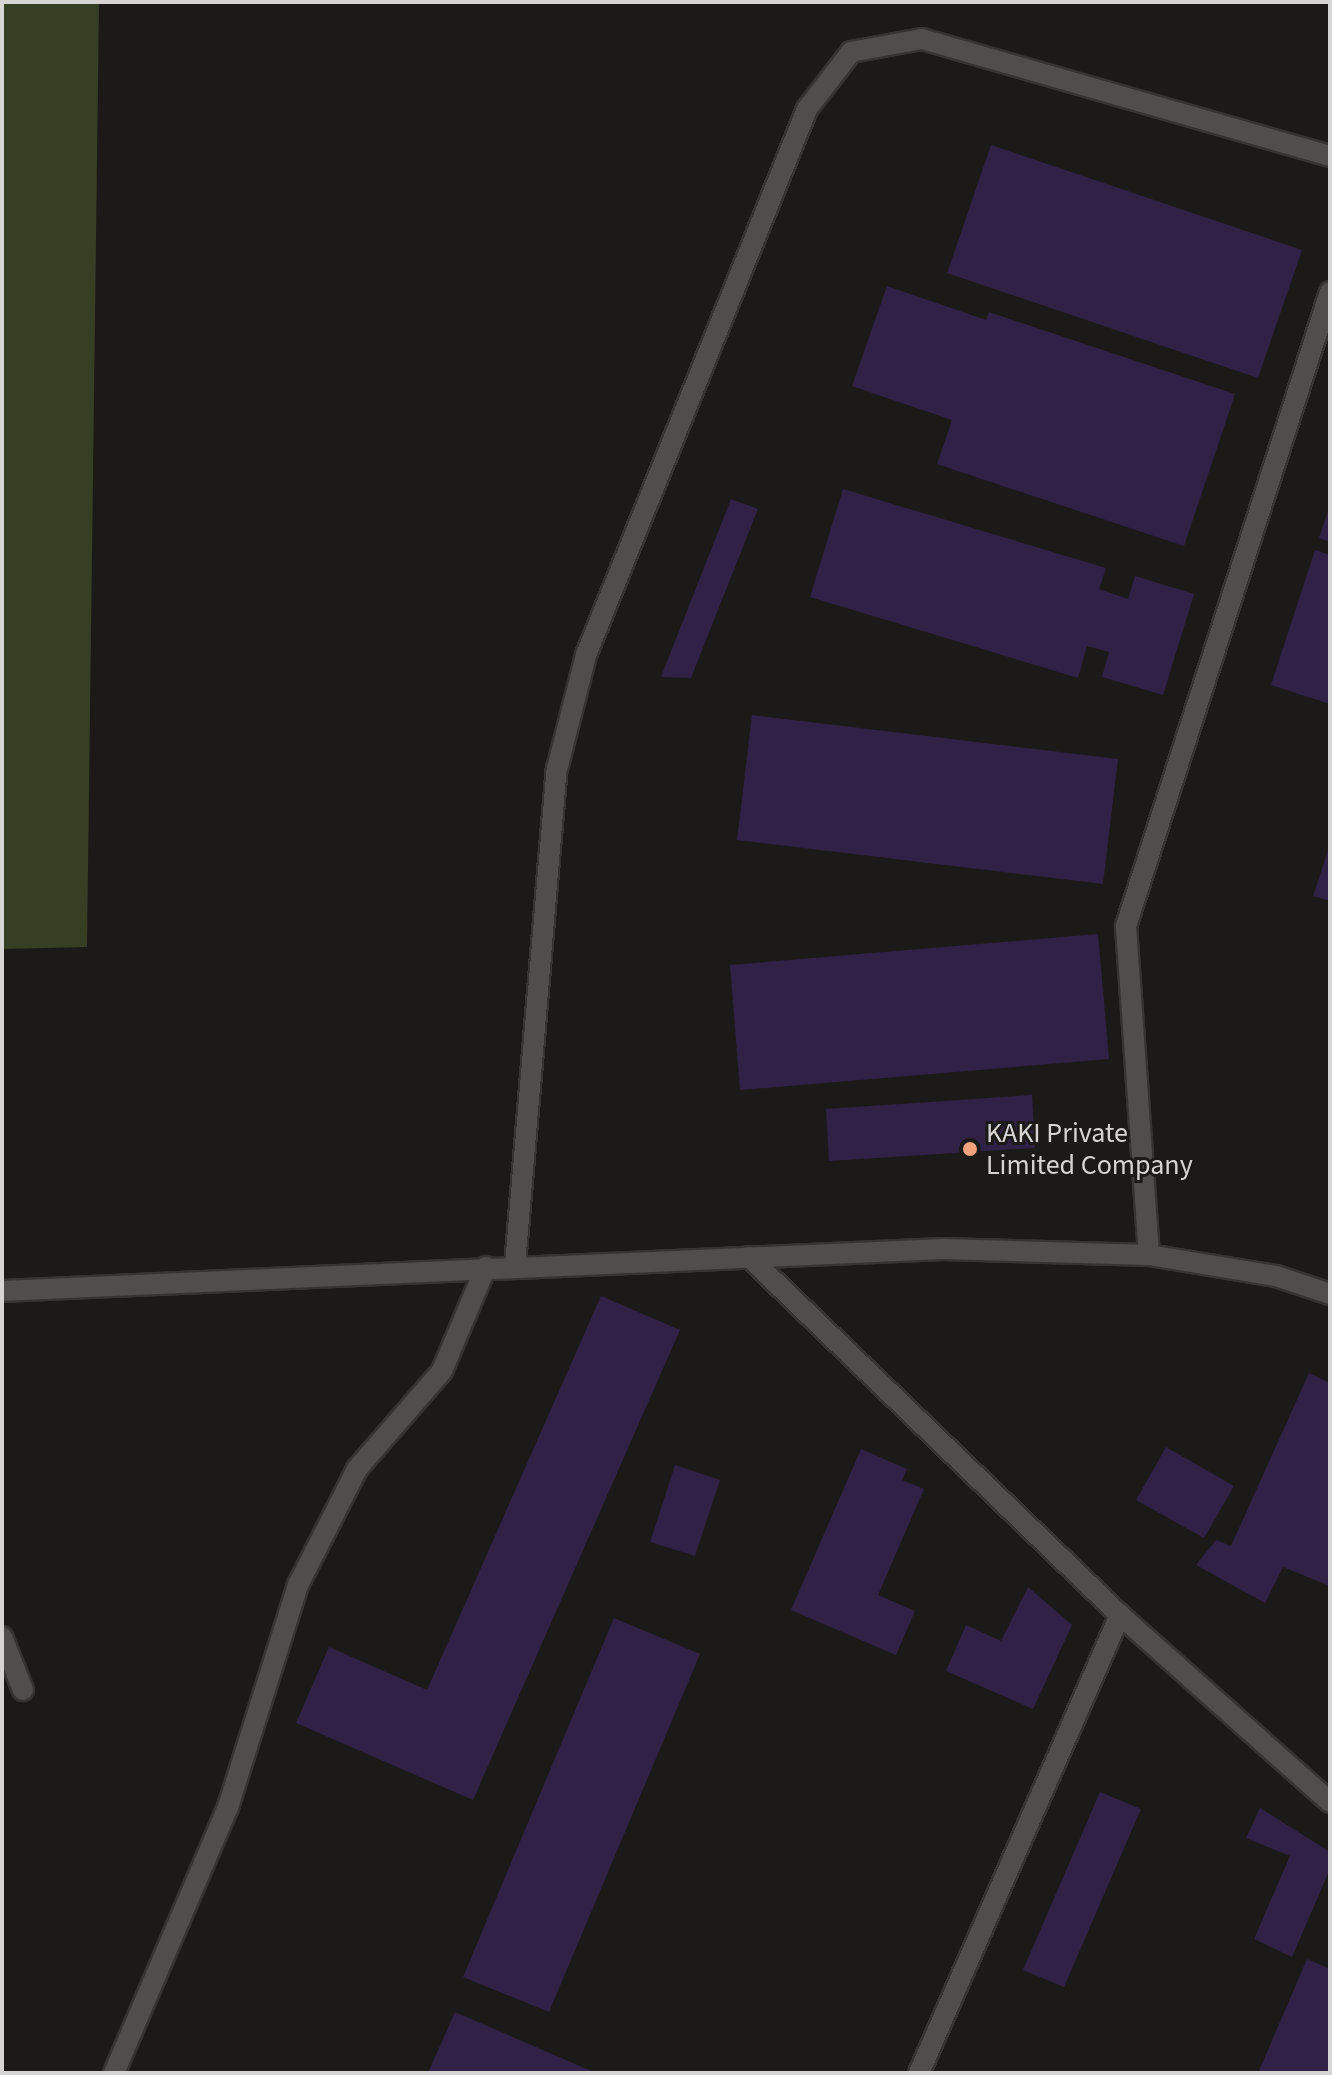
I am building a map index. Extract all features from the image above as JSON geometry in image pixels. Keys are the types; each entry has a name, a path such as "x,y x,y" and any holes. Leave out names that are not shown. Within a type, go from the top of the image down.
{"street":[{"path":"515,1265 557,769 586,655 807,109 851,52 922,39 1330,156"},
{"path":"1149,1255 1126,926 1330,292"},
{"path":"2,1291 515,1265 943,1249 1149,1255 1276,1276 1330,1294"},
{"path":"749,1257 1120,1615 1330,1802"},
{"path":"114,2073 228,1807 298,1585 357,1469 442,1371 486,1267"},
{"path":"919,2073 1120,1615"},
{"path":"2,1637 23,1690"}],"green space":[{"path":"2,2 99,2 87,947 2,949"}],"building":[{"path":"991,145 1302,250 1258,378 947,273"},
{"path":"887,286 986,320 989,312 1235,394 1184,546 937,464 952,420 852,386"},
{"path":"843,489 1106,568 1099,589 1128,599 1135,576 1194,594 1163,695 1102,677 1109,652 1087,646 1078,678 810,597"},
{"path":"731,499 758,509 691,678 661,677"},
{"path":"1330,508 1330,542 1319,538"},
{"path":"1315,550 1330,555 1330,704 1271,685"},
{"path":"752,715 1118,759 1103,884 737,840"},
{"path":"1330,847 1330,901 1313,896"},
{"path":"1098,934 1109,1059 740,1090 730,965"},
{"path":"1032,1095 1035,1148 829,1161 826,1109"},
{"path":"601,1296 680,1330 473,1800 296,1723 329,1647 427,1690"},
{"path":"1309,1373 1330,1383 1330,1586 1283,1567 1265,1603 1196,1565 1216,1540 1231,1546"},
{"path":"1166,1447 1234,1486 1204,1538 1136,1500"},
{"path":"861,1449 907,1469 902,1480 924,1489 878,1595 915,1611 896,1655 791,1610"},
{"path":"675,1465 720,1480 695,1556 650,1542"},
{"path":"1028,1587 1072,1625 1033,1709 946,1671 966,1625 1001,1641"},
{"path":"614,1618 700,1654 549,2012 463,1977"},
{"path":"1100,1792 1141,1809 1064,1987 1023,1970"},
{"path":"1260,1808 1330,1852 1330,1869 1292,1957 1254,1939 1290,1856 1246,1838"},
{"path":"1307,1959 1330,1969 1330,2073 1258,2073"},
{"path":"455,2012 596,2073 428,2073"}],"place":[{"name":"KAKI Private Limited Company","path":"970,1149"}]}
